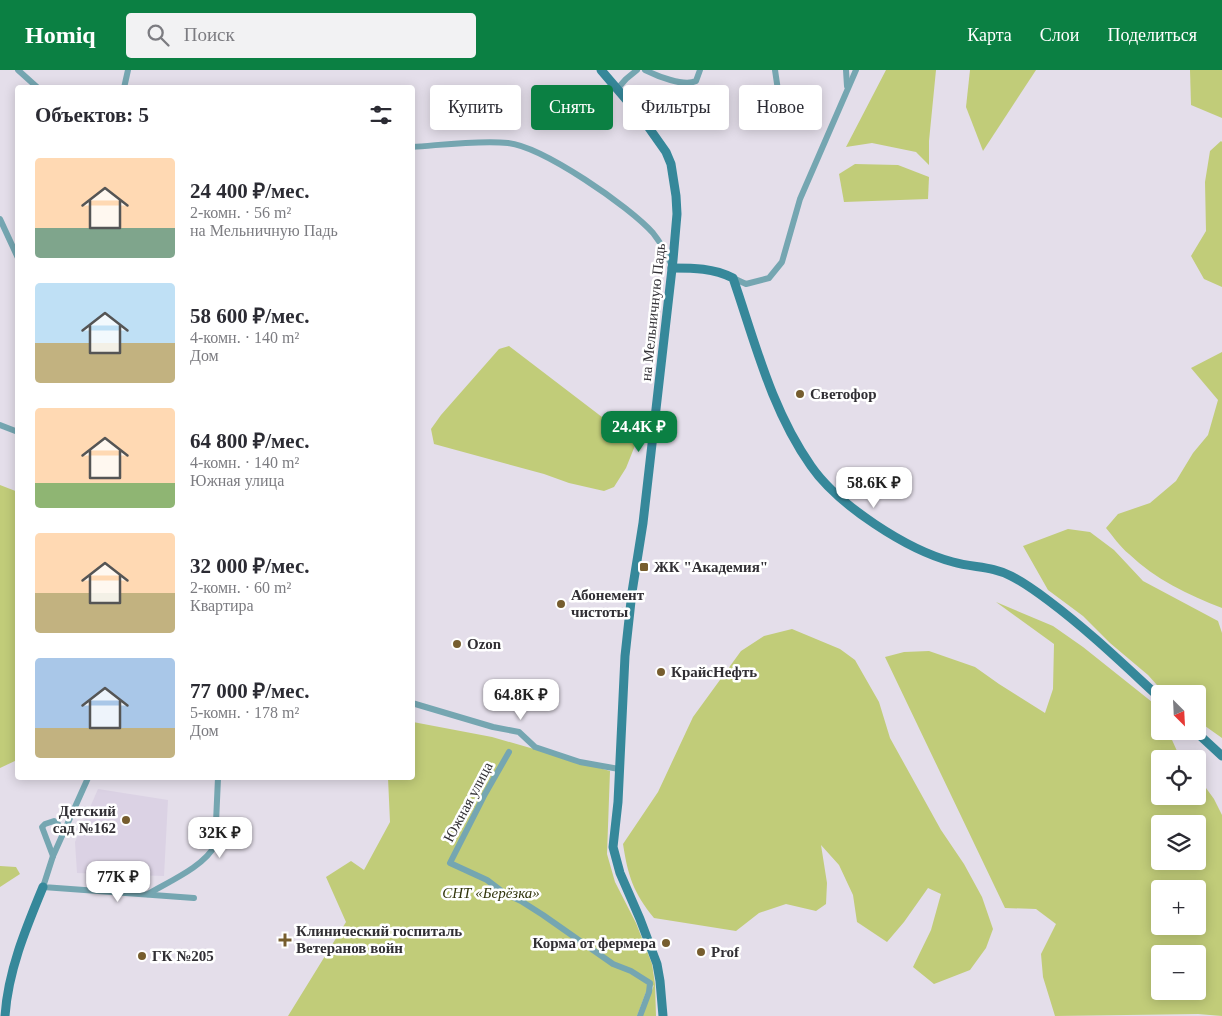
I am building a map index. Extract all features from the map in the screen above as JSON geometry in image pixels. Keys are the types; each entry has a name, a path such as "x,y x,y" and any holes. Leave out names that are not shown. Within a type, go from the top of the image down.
{"street":[{"path":"18,70 35,85"},
{"path":"125,85 128,70"},
{"name":"на Мельничную Падь","path":"601,70 618,88 666,152 674,180 676,205 672,267 643,523 632,592 627,640 621,712 618,802 612,847 620,873 640,919 656,964 664,1016"},
{"path":"618,88 637,70"},
{"path":"645,70 658,77 691,84 696,81 700,70"},
{"path":"775,70 777,85"},
{"path":"846,70 847,86"},
{"path":"415,147 508,143 525,147 550,159 618,202 654,234 665,250 672,267 705,268 723,273 746,284 769,278 782,262 800,199 847,86 856,70"},
{"path":"0,220 15,252"},
{"path":"733,278 774,400 811,467 830,489 863,516 894,536 920,549 952,562 993,568 1027,585 1100,642 1151,690"},
{"path":"0,425 15,431"},
{"path":"415,704 492,727 519,732 535,747 580,762 619,769"},
{"path":"1205,740 1222,756"},
{"name":"Южная улица","path":"509,752 450,864 487,880 504,893 543,915 613,964 631,971 650,983 649,992 640,1016"},
{"path":"5,1016 14,965 62,835 87,780"},
{"path":"147,894 200,862 211,853 215,844 218,780"},
{"path":"54,856 42,827 54,821 58,824 62,835"},
{"path":"43,887 194,898"}],"shaded area":[{"name":"Детский сад №162","path":"98,789 168,800 164,876 77,873 75,842"}],"green space":[{"path":"886,70 936,70 929,141 929,165 916,152 872,143 846,147"},
{"path":"970,70 1036,70 983,151 966,107"},
{"path":"1190,70 1222,70 1222,118 1191,105"},
{"path":"1221,141 1222,287 1204,279 1191,256 1206,231 1205,182 1210,151"},
{"path":"855,164 898,165 929,177 928,199 844,202 839,174"},
{"path":"509,346 636,443 626,468 614,487 604,491 569,483 544,474 434,444 431,429 441,415 499,349"},
{"path":"1222,352 1222,608 1184,592 1161,579 1126,551 1106,528 1118,514 1150,503 1176,481 1193,453 1208,435 1218,400 1191,368"},
{"path":"0,485 15,491 15,761 0,768"},
{"path":"1068,529 1090,532 1114,550 1143,581 1218,621 1222,633 1222,738 1206,727 1206,685 1157,685 1083,616 1048,590 1023,546"},
{"path":"996,602 1053,626 1083,647 1151,701 1151,740 1172,740 1177,750 1151,750 1151,805 1206,805 1206,788 1214,799 1222,815 1222,1016 1198,1014 1055,1016 1043,977 1041,954 1056,924 1036,909 1005,908 885,657 904,652 929,651 975,667 1045,713 1053,689 1054,644"},
{"path":"792,629 840,649 855,660 879,702 890,738 941,830 964,864 982,897 993,929 986,948 970,970 934,984 913,967 931,930 941,894 928,888 887,942 857,922 853,895 839,865 821,845 827,883 826,904 816,911 786,904 759,913 736,931 654,918 636,892 629,875 623,844 658,792 693,717 741,651 764,636"},
{"name":"СНТ «Берёзка»","path":"415,722 492,737 610,771 607,854 615,882 636,923 652,964 655,984 656,1016 642,1016 654,985 646,992 637,1016 288,1016 346,922 326,877 351,861 364,870 390,822 388,780 415,780"},
{"path":"0,866 16,867 20,874 0,887"}],"place":[{"name":"Светофор","path":"800,394"},
{"name":"ЖК \"Академия\"","path":"644,567"},
{"name":"Абонемент чистоты","path":"561,604"},
{"name":"Ozon","path":"457,644"},
{"name":"КрайсНефть","path":"661,672"},
{"name":"Детский сад №162","path":"126,820"},
{"name":"Клинический госпиталь Ветеранов войн","path":"285,940"},
{"name":"Корма от фермера","path":"666,943"},
{"name":"Prof","path":"701,952"},
{"name":"ГК №205","path":"142,956"}]}
